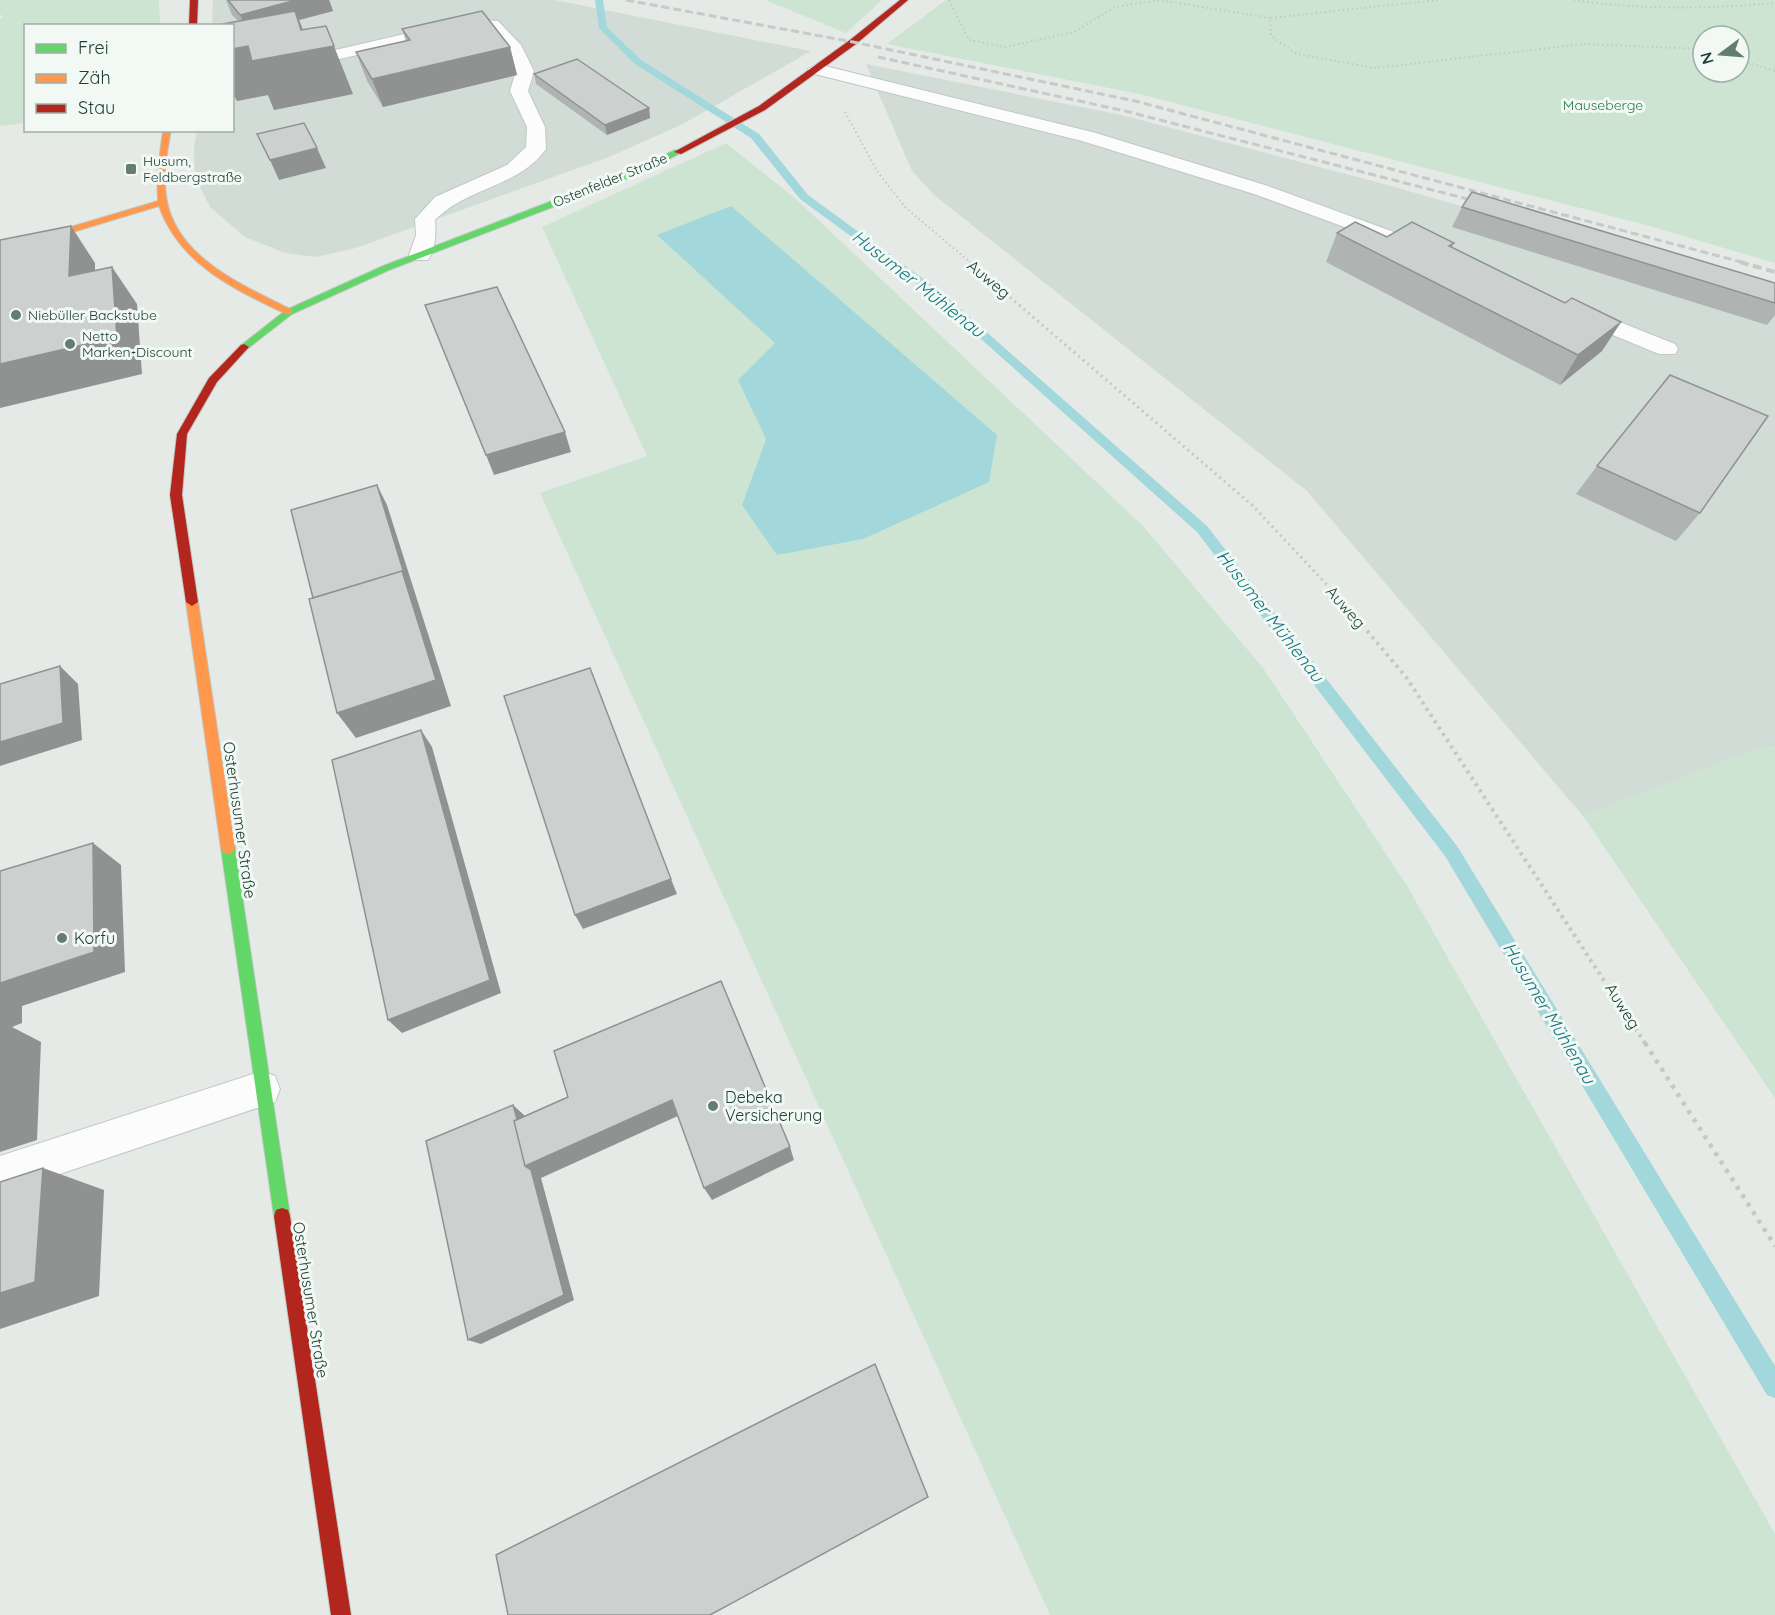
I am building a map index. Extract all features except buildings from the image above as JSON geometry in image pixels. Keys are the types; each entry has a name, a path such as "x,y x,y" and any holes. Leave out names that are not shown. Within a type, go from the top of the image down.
{"main road":[{"path":"193,24 194,0"},
{"name":"Ostenfelder Straße","path":"289,312 420,255 646,168 762,108 817,69 904,0"},
{"path":"167,132 160,182 171,224 195,255 235,284 289,312"},
{"path":"0,250 164,202"},
{"name":"Osterhusumer Straße","path":"289,312 250,340 213,380 182,434 176,495 262,1089 342,1615"}],"lane":[{"path":"234,52 269,45 331,56 468,24 492,25 515,49 525,71 519,91 536,127 536,148 514,169 442,201 425,219 426,235 420,255"},
{"path":"817,69 1089,137 1261,190 1442,256"},
{"path":"1560,305 1667,349"},
{"path":"0,1174 262,1089"}],"path":[{"path":"949,0 969,40 1005,47 1074,32 1115,7 1158,0 1270,18 1438,0"},
{"path":"1574,0 1595,4 1713,9 1775,3"},
{"path":"1270,18 1271,36 1297,54 1374,68 1584,44 1691,48"},
{"path":"1751,64 1775,71"},
{"name":"Auweg","path":"796,84 832,92 877,171 906,208 1252,505 1346,605 1406,677 1485,793 1775,1246"}],"shaded area":[{"path":"213,0 555,0 811,51 683,124 609,157 356,248 316,257 285,253 245,237 210,207 195,177 194,146 197,132 234,132 234,24 212,24"},
{"path":"866,64 1122,115 1384,184 1664,264 1775,299 1775,747 1757,749 1583,816 1307,491 934,195 912,171"}],"green space":[{"path":"0,0 159,0 160,24 24,24 24,123 0,126 0,19 3,17 0,14"},
{"path":"765,0 882,0 846,33"},
{"name":"Mauseberge","path":"946,0 1775,0 1775,263 1646,225 1139,94 887,44"},
{"path":"726,143 796,199 1143,526 1263,668 1406,884 1775,1534 1775,1615 1050,1615 540,493 647,456 542,227","holes":["657,235 989,482 742,505 766,439 776,343"]},
{"path":"1775,747 1775,1098 1583,816 1757,749"}],"water":[{"path":"731,206 997,435 989,482 863,539 777,555 742,505 766,439 738,380 775,343 657,235"}],"waterway":[{"name":"Husumer Mühlenau","path":"599,0 603,28 638,62 755,136 804,197 937,294 1202,529 1451,851 1775,1387"}],"railway":[{"path":"626,0 853,42 1135,101 1745,263"},
{"path":"878,57 1125,111 1483,203"},
{"path":"1740,262 1775,272"}],"traffic: fast":[{"path":"244,347 289,312 386,268 646,168 678,152"},
{"path":"228,848 282,1216"}],"traffic: slow":[{"path":"167,132 161,185 163,204 170,224 181,241 213,270 289,312"},
{"path":"0,251 164,202"},
{"path":"192,602 228,848"}],"traffic: jam":[{"path":"193,24 194,0"},
{"path":"678,152 762,108 853,42 904,0"},
{"path":"192,602 176,495 182,434 213,380 244,347"},
{"path":"282,1216 341,1615"}],"place":[{"name":"Husum, Feldbergstraße","path":"131,169"},
{"name":"Niebüller Backstube","path":"16,315"},
{"name":"Netto Marken-Discount","path":"70,344"},
{"name":"Korfu","path":"62,938"},
{"name":"Debeka Versicherung","path":"713,1106"}]}
